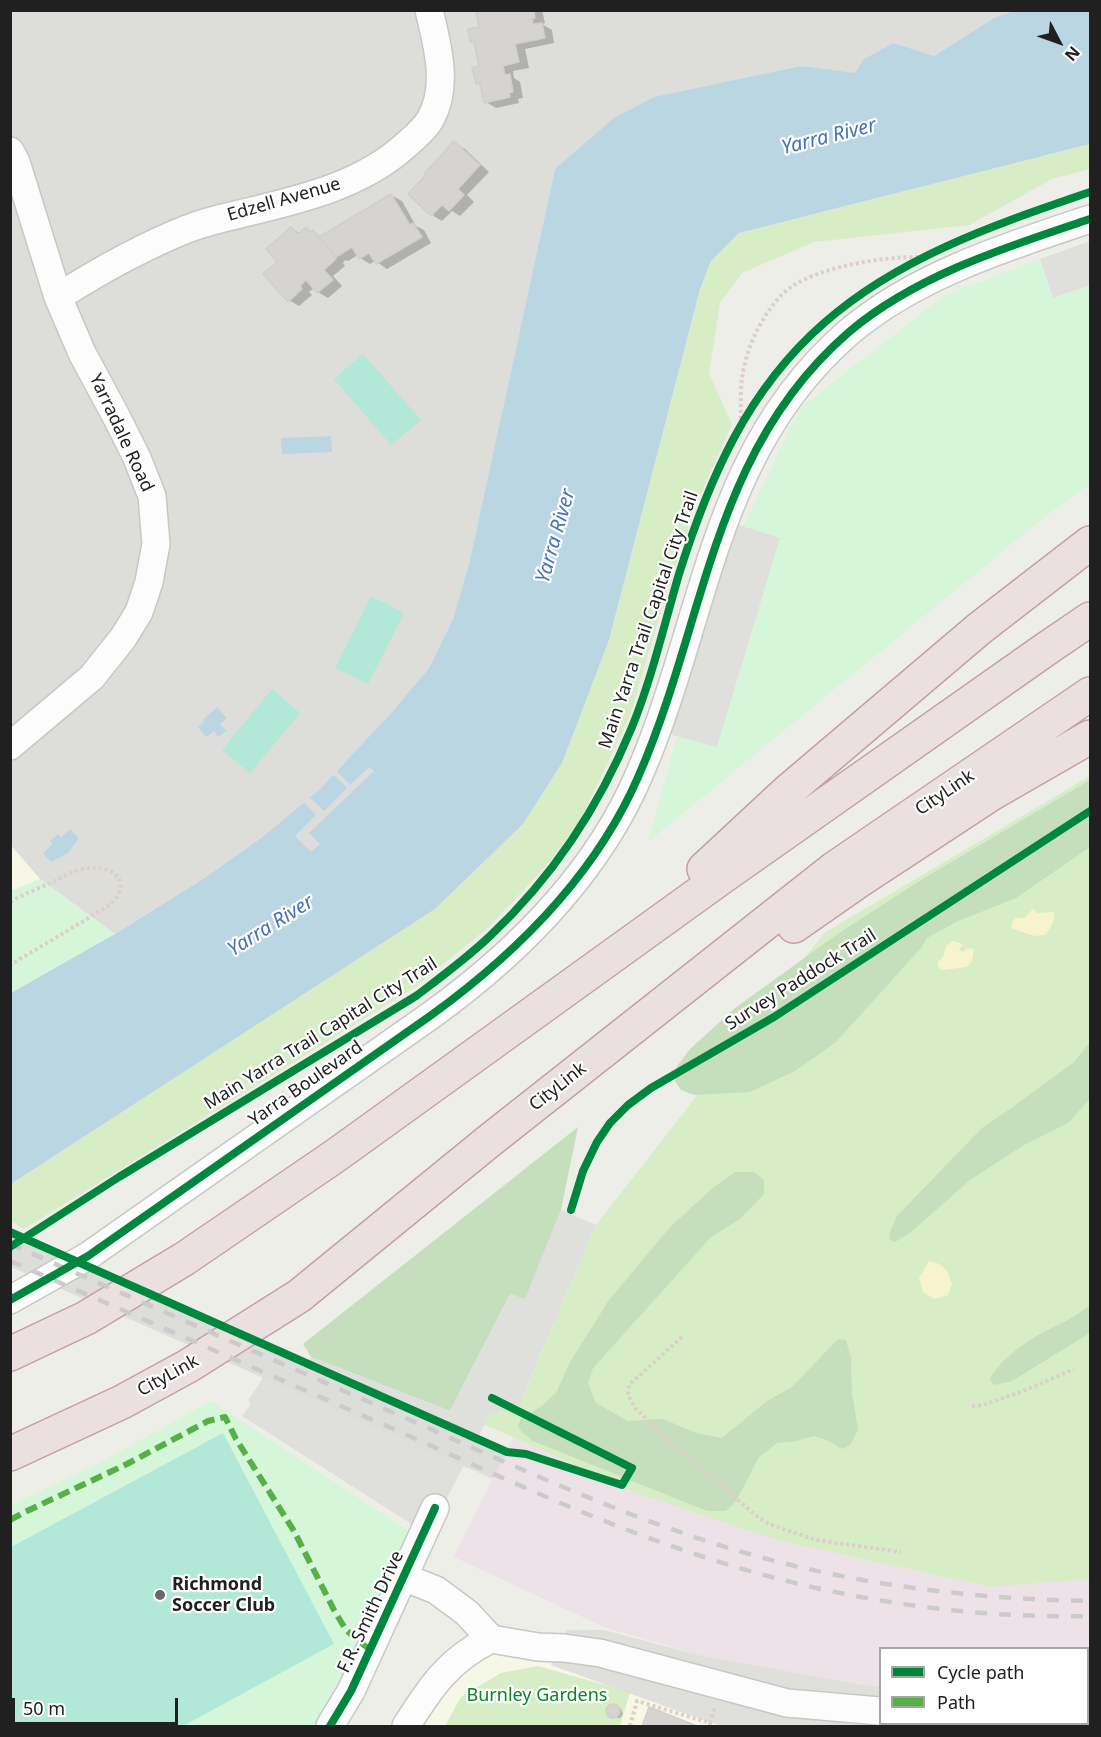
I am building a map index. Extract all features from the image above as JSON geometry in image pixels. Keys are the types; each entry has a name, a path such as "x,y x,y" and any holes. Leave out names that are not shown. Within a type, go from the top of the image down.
{"highway":[{"path":"592,972 788,791 980,628 1090,543"},
{"path":"10,1354 86,1318 184,1259 345,1149 843,792 1090,619"},
{"name":"CityLink","path":"10,1454 122,1402 188,1366 299,1296 489,1141 835,868 1090,694"},
{"path":"489,1141 857,882 991,794 1090,736"}],"street":[{"name":"Edzell Avenue","path":"58,297 95,274 187,230 329,189 364,174 398,153 432,118 441,89 439,57 429,10"},
{"name":"Yarradale Road","path":"10,151 16,162 58,297 82,353 137,458 152,496 156,544 149,582 139,612 123,639 92,677 10,746"},
{"name":"Yarra Boulevard","path":"10,1300 88,1256 430,1016 472,985 524,938 555,906 590,860 620,813 639,776 672,684 724,520 753,452 789,396 825,354 851,330 908,292 942,274 986,256 1090,219"},
{"name":"F.R. Smith Drive","path":"330,1726 351,1691 435,1508"},
{"path":"404,1577 436,1590 467,1613 492,1639"},
{"path":"406,1726 441,1676 474,1647 492,1639 538,1647 600,1653 787,1703 879,1711"}],"path":[{"path":"741,425 741,379 746,360 754,336 782,295 794,285 811,277 846,266 892,257 923,257"},
{"path":"904,267 923,257"},
{"path":"736,433 751,408"},
{"path":"10,902 83,868 109,869 117,875 121,882 121,891 116,900 107,907 10,965"},
{"path":"682,1337 629,1385 628,1395 634,1408 768,1524 816,1540 900,1552"},
{"path":"972,1406 983,1405 1021,1392 1074,1369"},
{"path":"630,1726 637,1701 710,1723 710,1726"}],"shaded area":[{"path":"10,11 1013,11 994,18 934,56 894,43 855,74 802,66 555,169 469,564 453,619 429,668 391,713 319,790 261,838 206,877 115,934 40,879 11,845"},
{"path":"1090,241 1090,285 1053,298 1040,259"},
{"path":"724,520 780,538 717,747 657,731"},
{"path":"10,845 40,879 11,891 10,891"},
{"path":"561,1210 596,1225 515,1414 504,1410 488,1418 444,1504 427,1498 413,1525 242,1416 251,1404 248,1400 269,1365 298,1377 311,1357 450,1411 510,1294 525,1299"},
{"path":"513,1438 639,1494 776,1540 991,1587 1090,1579 1090,1726 1082,1725 1089,1725 1089,1647 879,1647 879,1686 863,1685 699,1655 604,1627 454,1557"},
{"path":"567,1630 604,1630 699,1655 879,1686 879,1725 1030,1725 720,1726 551,1665"},
{"path":"474,1648 560,1650 551,1665 720,1726 406,1726"}],"green space":[{"path":"1090,144 1090,169 1052,179 969,225 814,242 742,273 720,303 709,374 732,424 696,504 630,716 580,821 547,865 490,926 414,988 24,1229 11,1221 11,1184 435,909 523,824 562,763 609,640 700,289 711,261 739,233"},
{"path":"1040,259 1053,298 1090,285 1090,484 1052,511 648,842 677,736 717,747 780,538 743,526 800,408 945,295"},
{"path":"363,354 421,420 391,445 334,379"},
{"path":"371,596 404,613 368,684 335,668"},
{"path":"272,689 300,713 250,773 222,750"},
{"path":"1090,776 1090,1579 991,1587 776,1540 639,1494 479,1422 524,1394 596,1225 824,933"},
{"path":"1090,780 1090,847 1016,898 956,922 927,938 921,948 835,1043 795,1071 750,1092 694,1095 681,1090 675,1081 677,1066 690,1049 735,1008 839,933 921,880"},
{"path":"40,879 115,934 11,993 11,891"},
{"path":"1090,1042 1090,1099 1068,1123 1024,1145 970,1180 911,1232 895,1242 890,1240 889,1234 897,1216 982,1128 1074,1062"},
{"path":"578,1127 561,1210 525,1300 510,1294 450,1411 311,1357 303,1344"},
{"path":"735,1172 754,1172 764,1180 764,1194 740,1219 711,1237 593,1368 588,1383 596,1403 628,1421 663,1419 696,1433 722,1438 767,1401 792,1387 838,1339 846,1340 851,1358 852,1393 858,1430 851,1444 842,1449 814,1436 777,1443 759,1457 736,1501 726,1511 707,1511 533,1441 518,1426 520,1420 543,1405 556,1393 570,1362 609,1300 671,1226 714,1187"},
{"path":"1090,1305 1090,1333 1012,1381 994,1385 990,1379 994,1373 1020,1347"},
{"name":"Richmond Soccer Club","path":"211,1401 415,1535 314,1726 11,1726 11,1505 99,1463"},
{"name":"Richmond Soccer Club","path":"223,1433 334,1644 183,1726 11,1726 11,1547"},
{"name":"Burnley Gardens","path":"538,1666 630,1692 620,1726 445,1726 461,1697 501,1673"}],"sand":[{"path":"1033,909 1038,913 1054,912 1054,919 1045,935 1034,936 1011,928 1016,918 1024,918"},
{"path":"953,941 963,944 959,950 963,952 968,948 974,949 972,961 967,967 942,970 938,967 938,962 943,957 946,946"},
{"path":"929,1261 939,1264 947,1271 952,1284 948,1295 934,1299 923,1292 919,1278"}],"water":[{"name":"Yarra River","path":"1013,11 1090,11 1090,144 739,233 711,261 700,289 609,640 562,763 523,824 435,909 11,1184 11,993 115,934 206,877 261,838 319,790 391,713 429,668 453,619 469,564 555,169 614,118 654,97 802,66 855,73 864,59 894,43 934,56 994,18"},
{"path":"331,436 332,452 282,454 281,438"},
{"path":"217,707 227,718 220,724 226,731 218,737 214,731 206,737 198,727"},
{"path":"70,829 79,838 68,853 51,862 43,853 53,844 50,841 58,834 61,837"}],"pier":[{"path":"329,763 350,785 369,767 374,771 309,833 320,844 311,852 295,836 316,815 296,794 301,789 324,811 347,788 326,767"},
{"path":"11,1228 508,1448 493,1479 11,1267"}],"building":[{"path":"482,10 534,10 533,24 542,23 545,38 515,44 519,62 503,66 505,75 510,74 513,92 509,93 510,97 484,103 480,83 476,84 472,68 479,66 474,42 470,42 468,29 479,27 476,13"},
{"path":"454,141 480,165 458,189 464,195 449,211 442,205 431,216 408,194"},
{"path":"391,194 410,225 413,223 422,237 376,264 369,253 359,259 352,247 336,257 319,237"},
{"path":"291,227 298,234 306,227 310,232 313,230 336,259 324,270 333,280 317,293 306,280 300,286 302,289 288,302 263,274 277,262 266,249"},
{"path":"613,1704 618,1706 620,1711 618,1716 613,1718 608,1716 606,1711 608,1706"},
{"path":"649,1707 697,1726 642,1726"}],"railway":[{"path":"10,1244 514,1466 688,1535 776,1561 864,1580 954,1593 1090,1601"},
{"path":"10,1261 538,1493 683,1550 782,1580 884,1601 986,1613 1090,1616"}],"marked path":[{"path":"10,1520 127,1464 208,1421 225,1417 236,1439 294,1531 346,1630 370,1650"}],"cycle path":[{"name":"Main Yarra Trail Capital City Trail","path":"10,1247 119,1177 416,996 490,936 534,890 554,865 605,785 632,727 652,671 679,574 703,504 734,438 773,377 824,323 853,299 885,279 951,244 1090,192"},
{"path":"10,1300 88,1256 430,1016 462,992 523,939 577,879 621,812 639,775 662,716 718,540 740,483 768,429 803,379 849,332 904,294 964,264 1090,219"},
{"name":"Survey Paddock Trail","path":"571,1210 583,1171 597,1142 610,1123 628,1105 651,1088 774,1017 1090,811"},
{"path":"10,1232 507,1452 526,1454 622,1485 632,1468 492,1398"},
{"path":"330,1726 351,1691 435,1508"}],"place":[{"name":"Richmond Soccer Club","path":"160,1595"}]}
